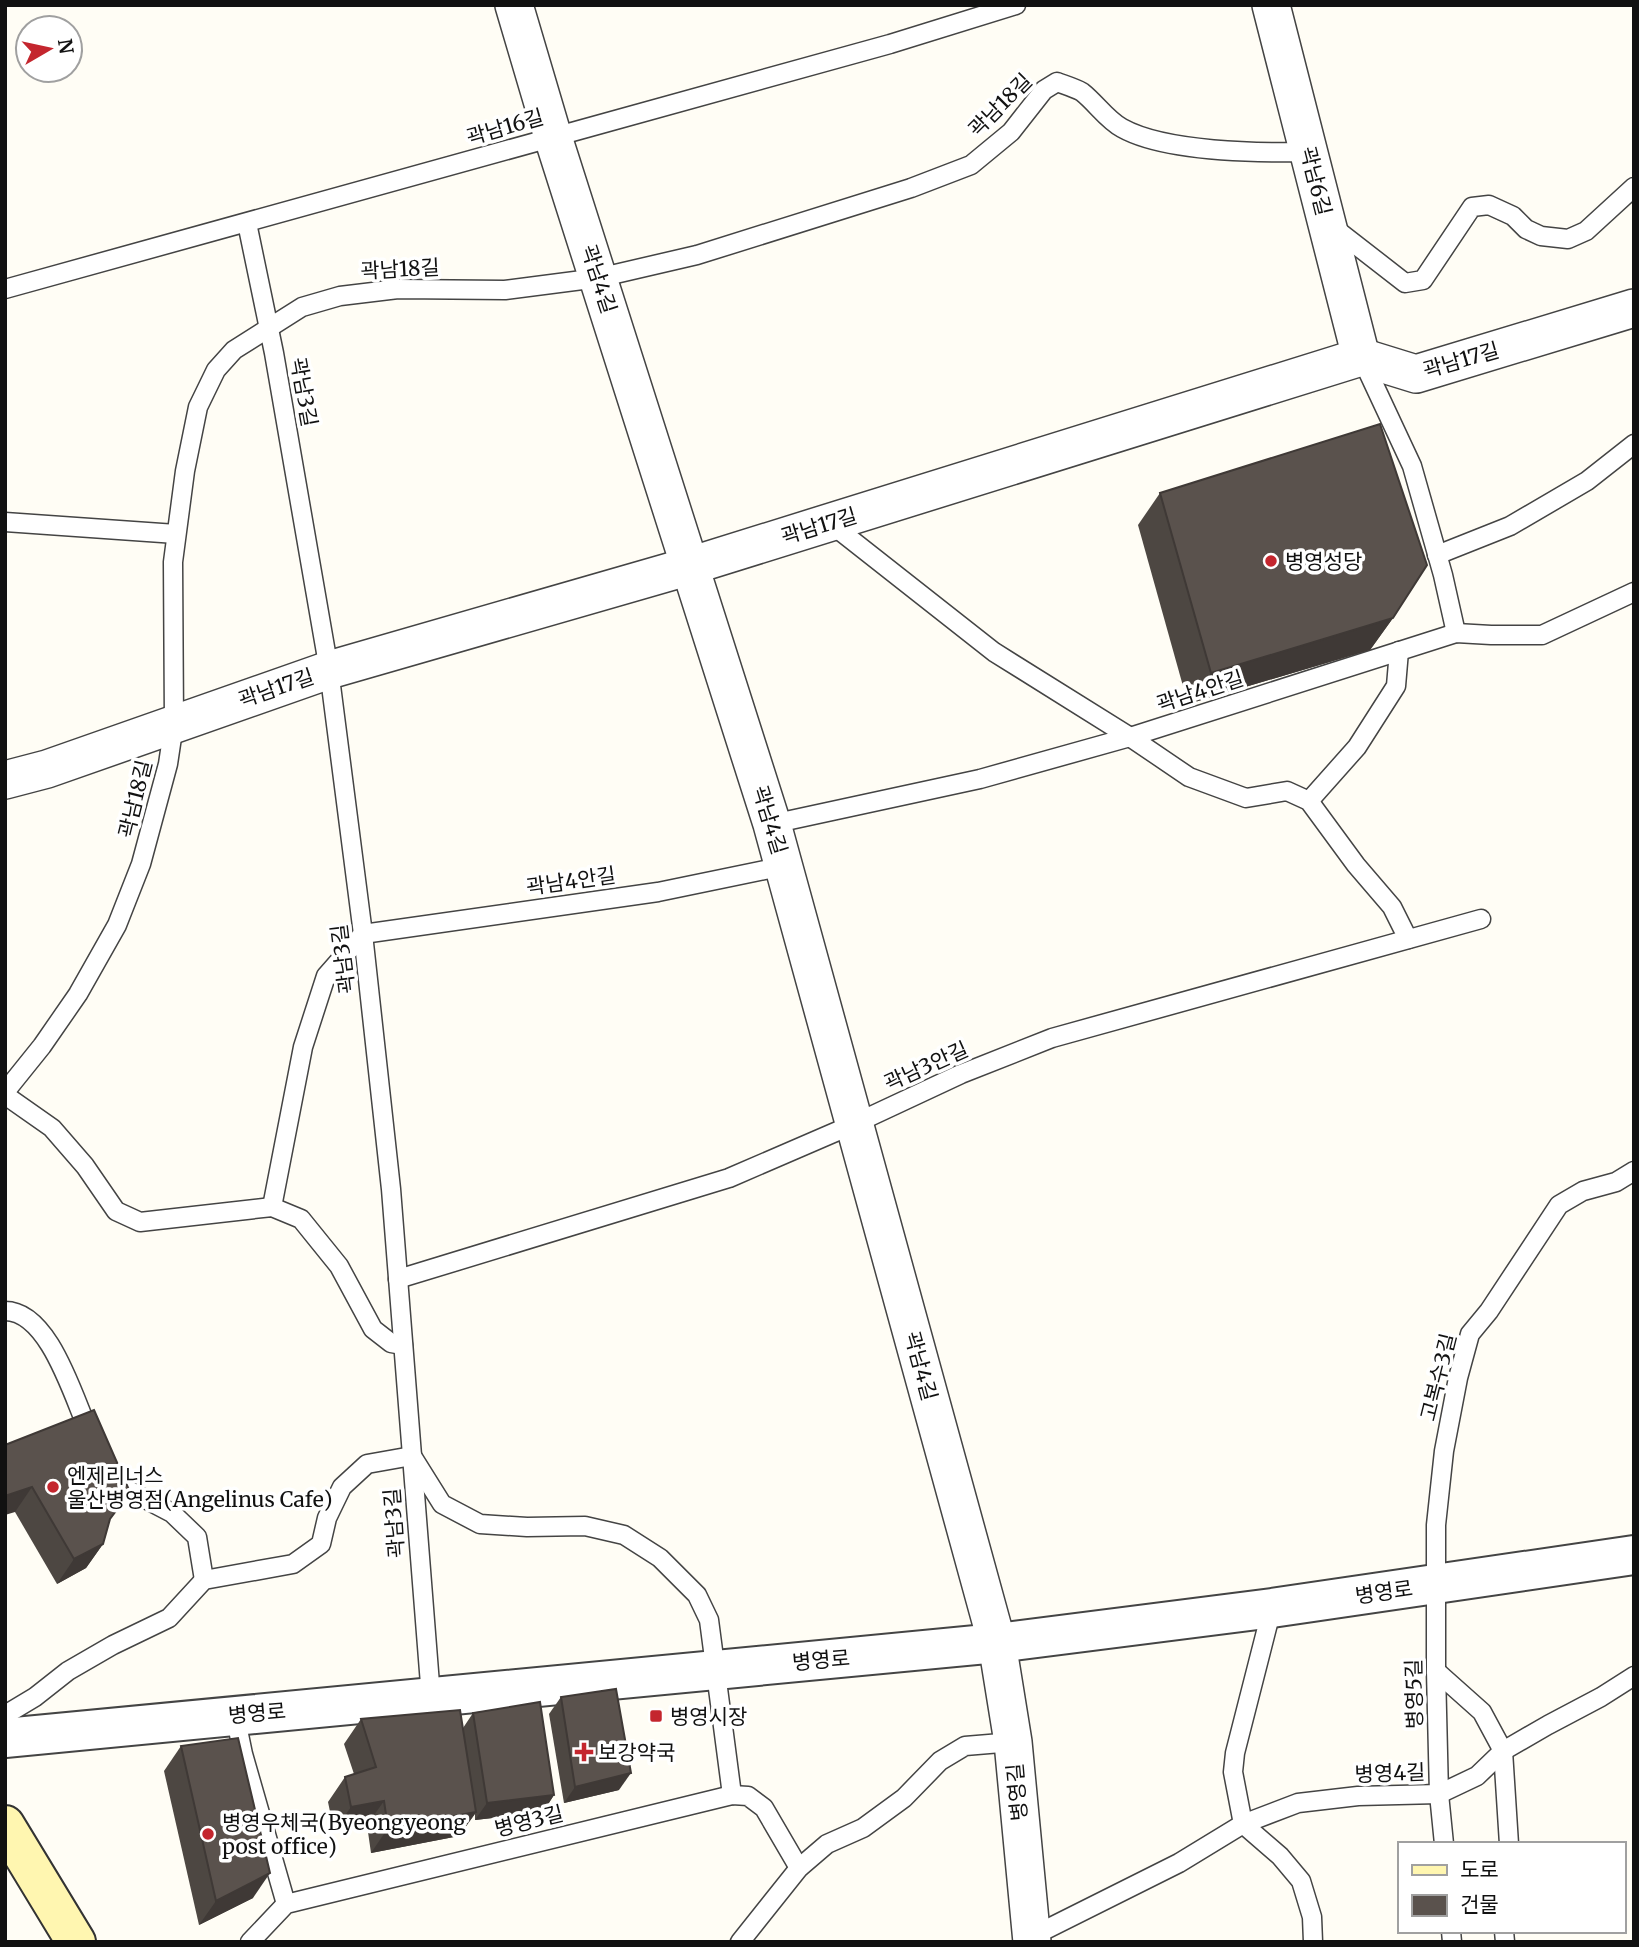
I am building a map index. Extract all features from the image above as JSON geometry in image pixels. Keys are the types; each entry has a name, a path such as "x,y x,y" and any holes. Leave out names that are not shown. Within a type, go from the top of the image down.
{"main road":[{"path":"5,1825 76,1942"}],"street":[{"name":"곽남4길","path":"514,5 553,137 772,824 997,1643"},
{"name":"곽남6길","path":"1271,5 1361,356"},
{"name":"곽남17길","path":"5,780 47,769 329,670 690,566 1361,356 1416,374 1634,308"},
{"name":"병영로","path":"5,1738 997,1643 1272,1608 1634,1555"},
{"name":"병영길","path":"997,1643 1013,1742 1029,1940"}],"lane":[{"name":"곽남16길","path":"5,289 890,44 1016,5"},
{"name":"곽남18길","path":"5,1093 78,994 117,925 141,864 168,765 174,724 173,562 185,471 198,407 216,370 234,350 302,307 340,296 398,289 505,290 598,278 696,255 911,188 971,165 1011,132 1044,90 1057,82 1080,91 1121,128 1156,142 1279,153 1309,152"},
{"path":"1327,223 1405,283 1423,280 1472,207 1489,205 1513,216 1526,229 1541,236 1568,239 1586,231 1634,187"},
{"name":"곽남3길","path":"247,223 269,327 329,670 363,934 391,1189 431,1697"},
{"path":"1361,356 1412,466 1456,633"},
{"path":"1437,555 1510,526 1587,481 1634,444"},
{"path":"5,522 176,534"},
{"path":"830,523 994,652 1130,737 1189,778 1246,799 1287,791 1309,801 1356,865 1392,907 1408,939"},
{"name":"곽남4안길","path":"772,824 980,779 1130,737 1456,633 1542,635 1634,592"},
{"path":"1309,801 1357,747 1395,686 1399,651"},
{"name":"곽남4안길","path":"363,934 658,892 784,866"},
{"name":"곽남3안길","path":"398,1279 729,1178 854,1124 961,1073 1052,1038 1481,919"},
{"path":"272,1207 303,1047 322,988 326,976 363,934"},
{"path":"5,1093 52,1128 85,1166 116,1210 140,1222 272,1207 301,1219 340,1266 373,1329 391,1343 403,1345"},
{"name":"고복수3길","path":"1435,1585 1436,1525 1444,1451 1458,1378 1471,1334 1559,1205 1583,1191 1616,1182 1634,1171"},
{"path":"5,1311 15,1311 36,1325 60,1361 79,1412 101,1457 128,1490 172,1513 197,1537 204,1580"},
{"path":"5,1715 35,1697 68,1671 113,1645 169,1618 204,1580 293,1564 321,1544 327,1518 342,1487 350,1479 367,1464 412,1456 442,1504 480,1524 527,1527 585,1526 624,1535 660,1558 697,1595 709,1620 732,1795 748,1796 764,1808 799,1868"},
{"name":"병영5길","path":"1435,1585 1440,1794 1444,1842"},
{"path":"1272,1608 1235,1753 1233,1772 1243,1824 1280,1856 1301,1881 1312,1917 1313,1942"},
{"path":"1436,1671 1482,1712 1503,1751 1509,1842"},
{"name":"병영4길","path":"1029,1940 1179,1863 1243,1824 1298,1803 1358,1796 1440,1794 1477,1776 1503,1751 1601,1698 1634,1676"},
{"path":"235,1715 243,1754 286,1904 250,1942"},
{"path":"740,1942 799,1868 827,1844 863,1828 904,1798 940,1761 965,1746 1013,1742"},
{"name":"병영3길","path":"286,1904 732,1795"}],"building":[{"name":"병영성당","path":"1380,424 1427,565 1393,618 1211,673 1160,493"},
{"name":"엔제리너스 울산병영점(Angelinus Cafe)","path":"94,1410 130,1492 110,1519 103,1544 74,1559 32,1487 5,1496 5,1445"},
{"name":"보강약국","path":"616,1689 631,1773 575,1787 561,1697"},
{"path":"540,1702 554,1795 487,1803 473,1713"},
{"path":"460,1710 476,1812 388,1828 384,1801 351,1807 345,1777 376,1767 361,1719"},
{"path":"238,1738 270,1873 216,1901 181,1746"}],"place":[{"name":"병영성당","path":"1271,561"},
{"name":"엔제리너스 울산병영점(Angelinus Cafe)","path":"53,1487"},
{"name":"병영시장","path":"656,1716"},
{"name":"보강약국","path":"584,1752"},
{"name":"병영우체국(Byeongyeong post office)","path":"208,1834"}]}
